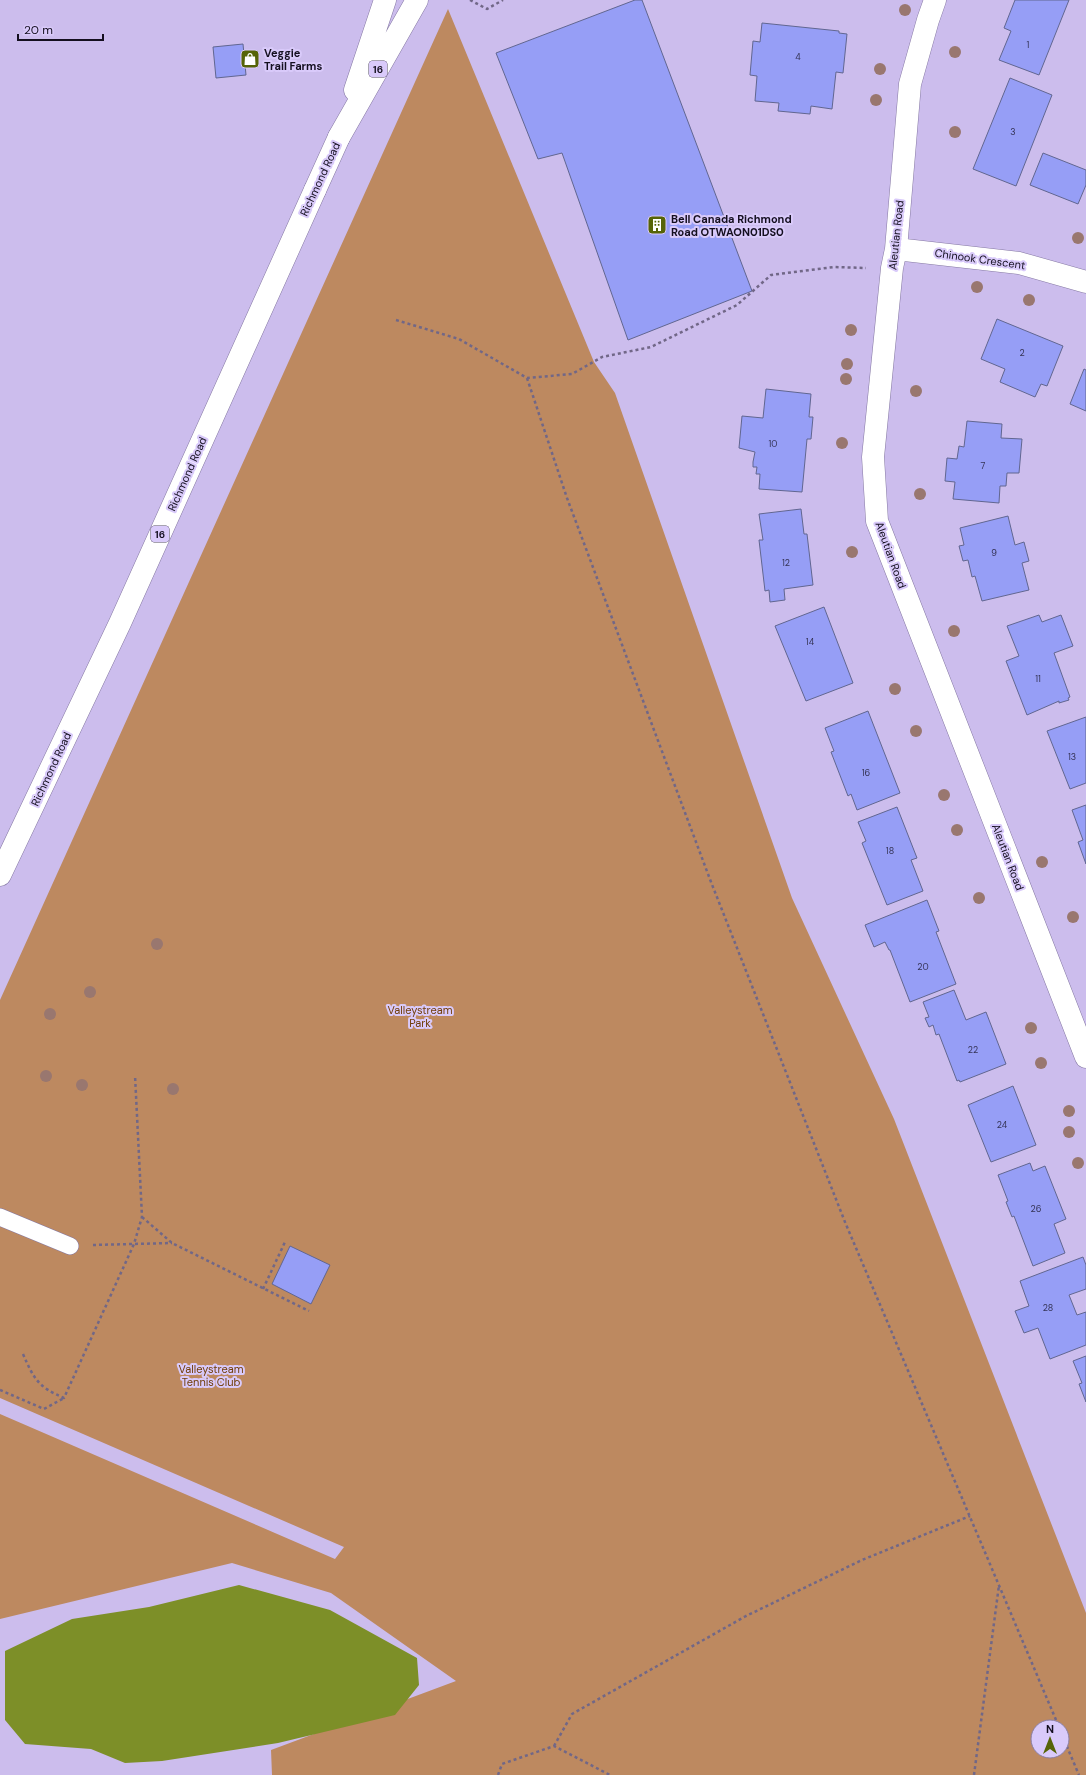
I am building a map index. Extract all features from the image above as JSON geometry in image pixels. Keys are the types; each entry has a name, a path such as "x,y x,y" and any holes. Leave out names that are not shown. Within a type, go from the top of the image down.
{"street":[{"name":"Richmond Road","path":"339,137 385,0"},
{"name":"Richmond Road","path":"0,875 120,623 339,137 417,0"},
{"name":"Aleutian Road","path":"935,0 910,84 894,258 873,457 877,521 1086,1057"},
{"name":"Chinook Crescent","path":"894,258 1019,263 1086,282"}],"lane":[{"path":"0,1217 70,1246"}],"path":[{"path":"470,0 487,9 503,0"},
{"path":"396,320 459,339 527,378 572,374 602,357 651,347 737,304 771,275 894,258"},
{"path":"527,378 567,498 711,882 845,1222 1056,1719"},
{"path":"0,1390 44,1409 64,1398 134,1244 142,1217 135,1075"},
{"path":"142,1217 172,1243 309,1311"},
{"path":"263,1289 285,1242"},
{"path":"70,1246 172,1243"},
{"path":"23,1354 33,1376 47,1390 64,1398"},
{"path":"498,1775 502,1764 554,1746 572,1714 746,1616 862,1560 970,1516"},
{"path":"974,1775 999,1584"},
{"path":"554,1746 610,1775"},
{"path":"1070,1754 1079,1775"}],"green space":[{"name":"Valleystream Park","path":"448,9 594,362 615,393 792,898 894,1119 1086,1613 1086,1775 272,1775 271,1750 456,1681 331,1593 232,1563 0,1619 0,1414 335,1559 344,1547 0,1398 0,1000"}],"shaded area":[{"path":"239,1585 330,1610 417,1658 419,1685 395,1715 278,1743 162,1761 125,1763 91,1749 25,1744 5,1720 5,1651 72,1619 149,1607"}],"building":[{"name":"Bell Canada Richmond Road OTWAON01DS0","path":"635,0 642,0 752,291 628,340 562,153 538,159 496,53"},
{"path":"1015,0 1069,0 1039,75 999,60 1011,31 1004,28"},
{"path":"762,23 839,31 839,33 847,34 843,73 836,72 832,109 811,106 810,114 778,111 779,103 755,101 757,76 750,75 753,41 760,42"},
{"path":"243,44 246,75 216,78 213,47"},
{"path":"1010,78 1052,95 1016,186 973,169"},
{"path":"1043,153 1086,170 1086,185 1078,204 1030,185"},
{"path":"997,319 1063,346 1047,386 1041,384 1035,397 1000,382 1005,369 981,359"},
{"path":"1084,369 1086,370 1086,411 1070,404"},
{"path":"766,389 811,394 809,417 813,417 811,439 807,439 802,492 759,489 760,474 756,474 757,467 753,467 755,452 739,448 742,416 763,418"},
{"path":"967,421 1002,424 1001,438 1022,439 1019,473 1007,473 1006,486 1000,486 999,503 953,499 955,482 945,481 947,458 957,459 959,446 964,447"},
{"path":"801,509 804,534 807,534 813,585 784,589 785,600 770,602 769,590 765,591 759,540 763,540 759,514"},
{"path":"1008,516 1015,545 1024,542 1029,561 1022,563 1029,590 982,601 975,576 972,577 968,560 963,561 959,546 964,545 960,528"},
{"path":"824,607 853,683 806,701 775,626"},
{"path":"1039,615 1042,622 1061,615 1073,646 1054,653 1070,697 1068,698 1069,700 1059,703 1059,701 1027,715 1006,661 1019,656 1007,626"},
{"path":"868,711 900,793 857,810 851,794 848,796 831,752 834,751 825,728"},
{"path":"1086,717 1086,783 1070,789 1047,731"},
{"path":"1086,805 1086,864 1078,842 1083,840 1072,810"},
{"path":"897,807 917,858 911,860 923,891 887,905 862,843 866,841 858,822"},
{"path":"927,900 939,931 936,932 956,984 910,1002 890,950 885,942 874,947 865,925"},
{"path":"954,990 966,1020 986,1012 1006,1064 960,1082 959,1080 957,1081 939,1034 936,1035 933,1025 929,1027 925,1018 929,1017 923,1002"},
{"path":"1013,1086 1036,1145 991,1162 968,1105"},
{"path":"1030,1163 1033,1171 1045,1166 1066,1219 1054,1224 1065,1253 1033,1266 1014,1216 1012,1217 1006,1202 1008,1201 998,1175"},
{"path":"290,1246 330,1265 311,1304 272,1284"},
{"path":"1083,1257 1086,1265 1086,1289 1069,1295 1077,1315 1086,1312 1086,1345 1050,1359 1038,1328 1024,1333 1015,1311 1029,1306 1020,1281"},
{"path":"1086,1356 1086,1402 1079,1384 1082,1383 1073,1361"}],"place":[{"name":"Veggie Trail Farms","path":"250,59"},
{"name":"Bell Canada Richmond Road OTWAON01DS0","path":"657,225"}],"park label":[{"name":"Valleystream Tennis Club","path":"211,1375"}]}
